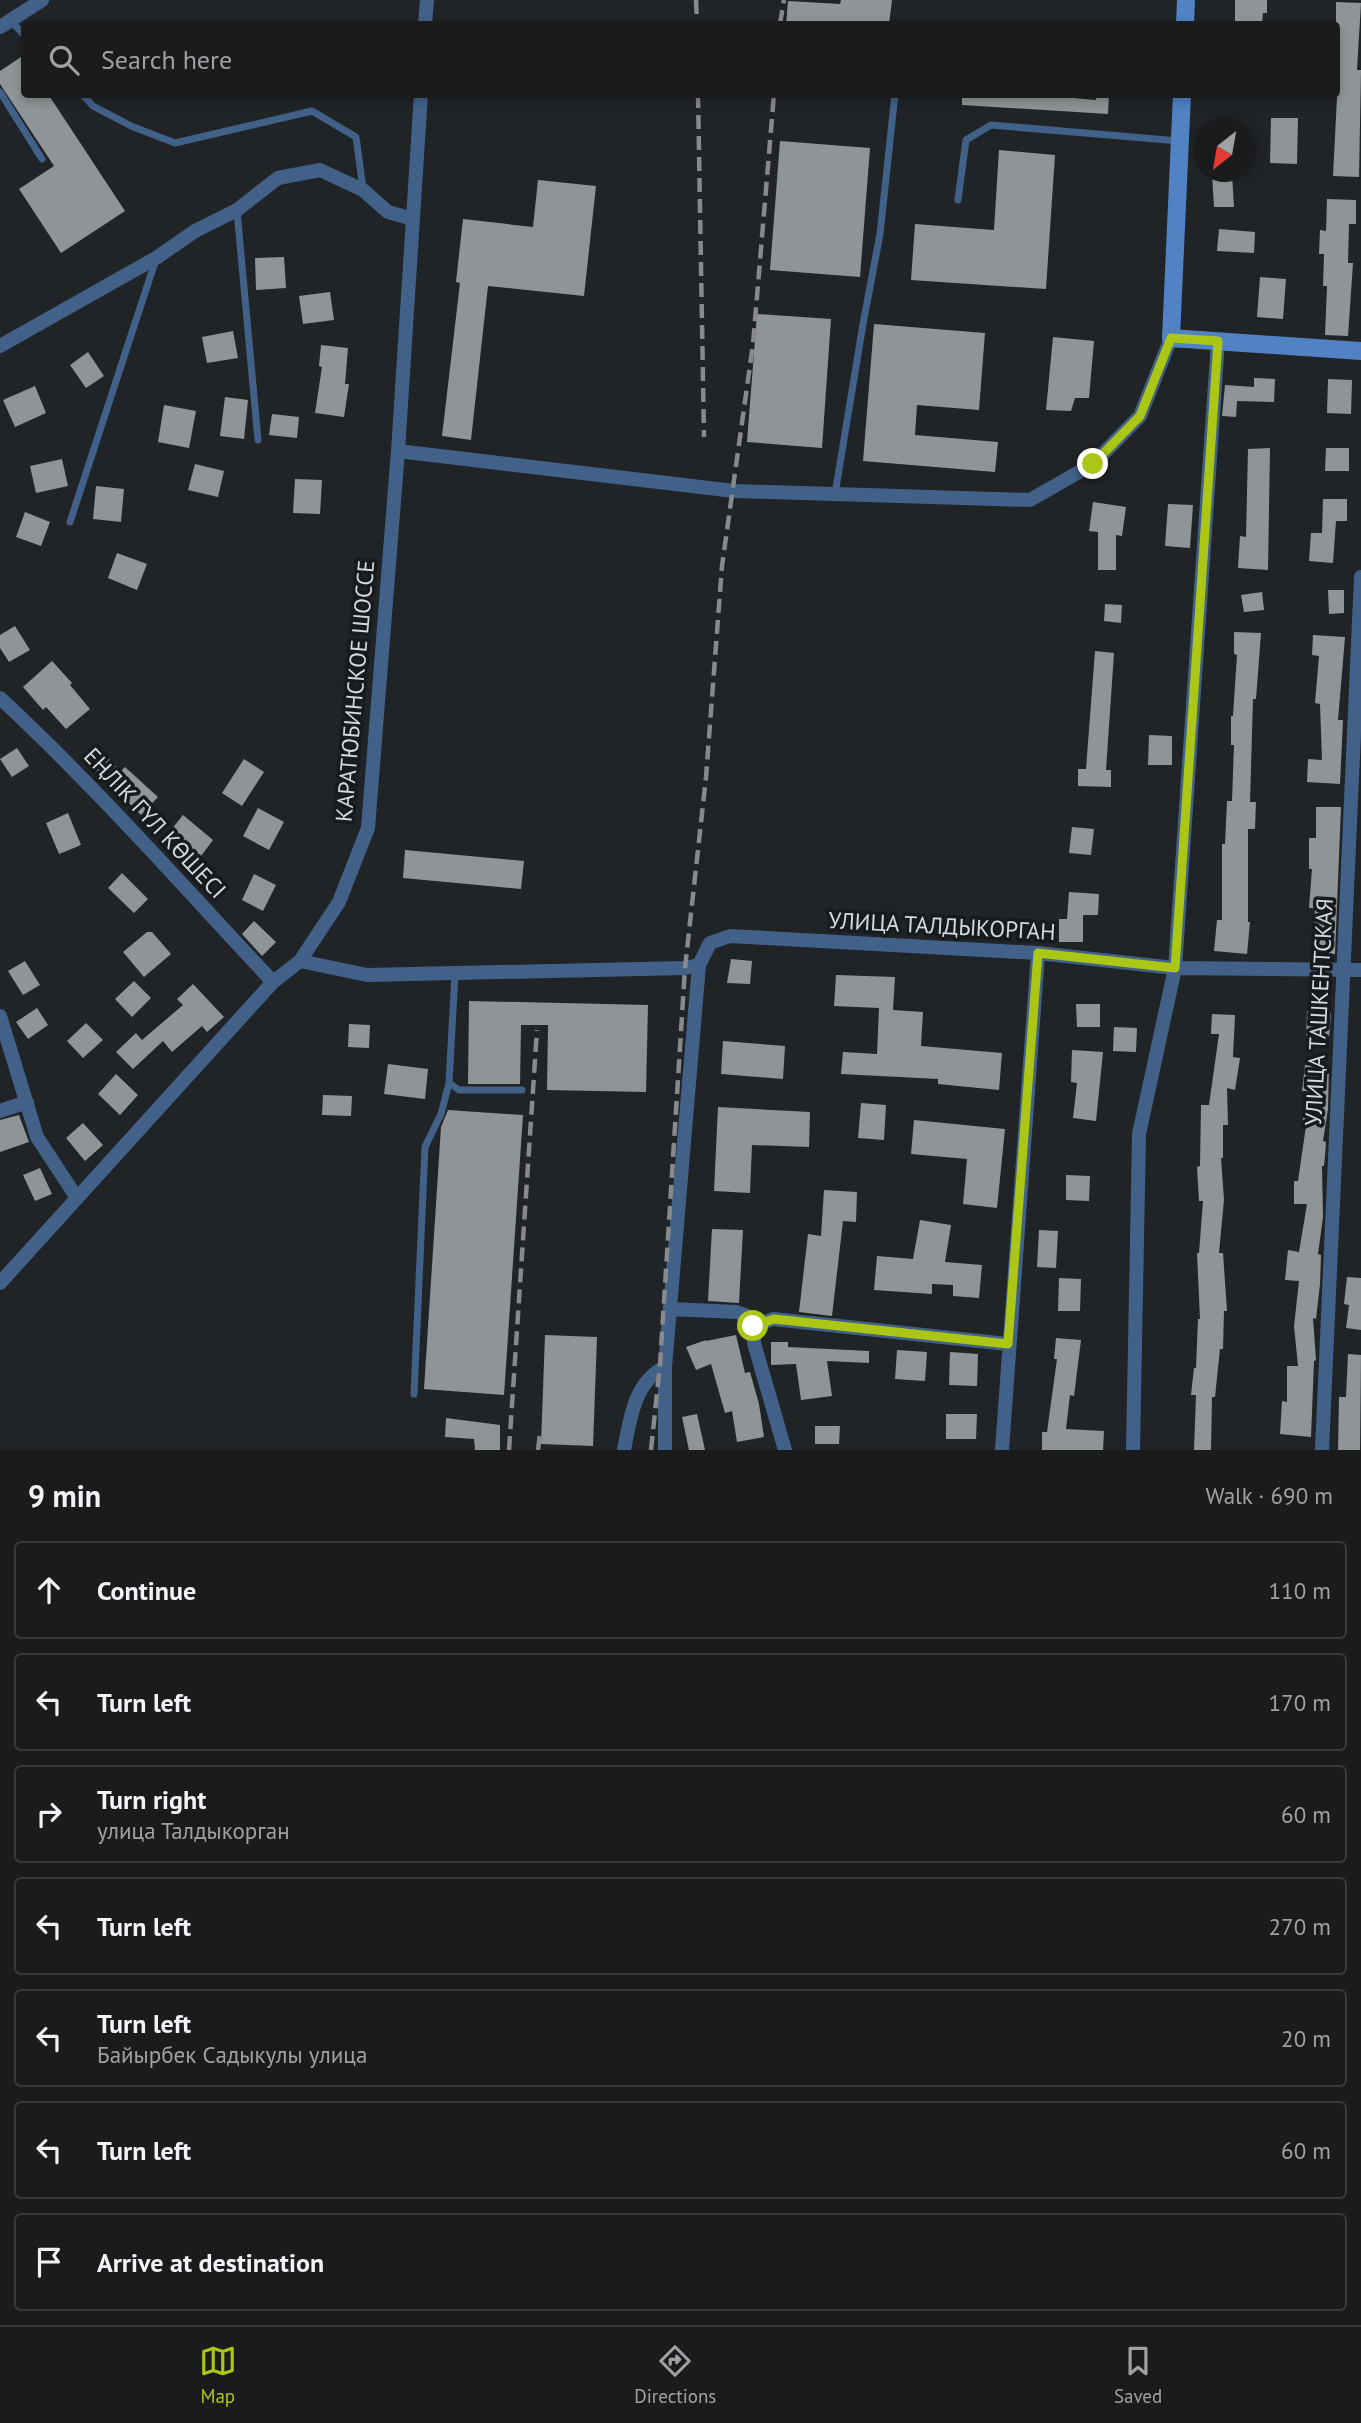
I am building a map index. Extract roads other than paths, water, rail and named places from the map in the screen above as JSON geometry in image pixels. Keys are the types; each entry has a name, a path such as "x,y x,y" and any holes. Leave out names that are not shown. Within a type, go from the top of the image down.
{"street":[{"path":"5,24 42,0"},
{"path":"425,21 427,0"},
{"path":"1185,21 1186,0"},
{"name":"КАРАТЮБИНСКОЕ ШОССЕ","path":"0,1283 273,982 300,961 339,902 368,828 398,452 421,98"},
{"path":"398,452 734,491 1030,500 1093,464 1140,416 1171,338 1182,98"},
{"path":"0,346 156,258 195,231 237,210 278,178 320,170 363,190 388,212 413,219"},
{"path":"1171,338 1361,351"},
{"path":"1133,1450 1139,1134 1175,968 1218,341"},
{"name":"УЛИЦА ТАШКЕНТСКАЯ","path":"1322,1450 1361,577"},
{"name":"ЕҢЛІК ГҮЛ КӨШЕСІ","path":"0,698 37,732 122,820 273,982"},
{"name":"УЛИЦА ТАЛДЫКОРГАН","path":"699,965 710,943 730,936 1038,953 1175,968 1361,970"},
{"path":"1002,1450 1038,953"},
{"path":"300,961 368,975 672,968 699,965 665,1367 666,1450"},
{"path":"0,1016 37,1137 77,1198"},
{"path":"0,1111 27,1102"},
{"path":"670,1309 737,1312 745,1315 753,1326 754,1343 785,1450"},
{"path":"753,1326 774,1319 1008,1344"},
{"path":"624,1450 632,1407 639,1392 665,1367"}],"lane":[{"path":"5,24 21,33"},
{"path":"0,92 42,159"},
{"path":"86,98 93,106 131,126 175,143 312,111 356,137 363,190"},
{"path":"835,495 880,234 895,98"},
{"path":"958,200 966,140 991,125 1180,141"},
{"path":"237,210 258,440"},
{"path":"70,522 156,258"},
{"path":"414,1394 425,1147 441,1114 449,1083 455,974"},
{"path":"449,1083 459,1090 522,1090"}],"railway":[{"path":"696,0 697,21"},
{"path":"780,21 784,0"},
{"path":"698,98 704,437"},
{"path":"651,1450 660,1365 685,968 706,777 722,566 753,344 774,98"},
{"path":"509,1450 537,1030"},
{"path":"538,1450 540,1434"}]}
